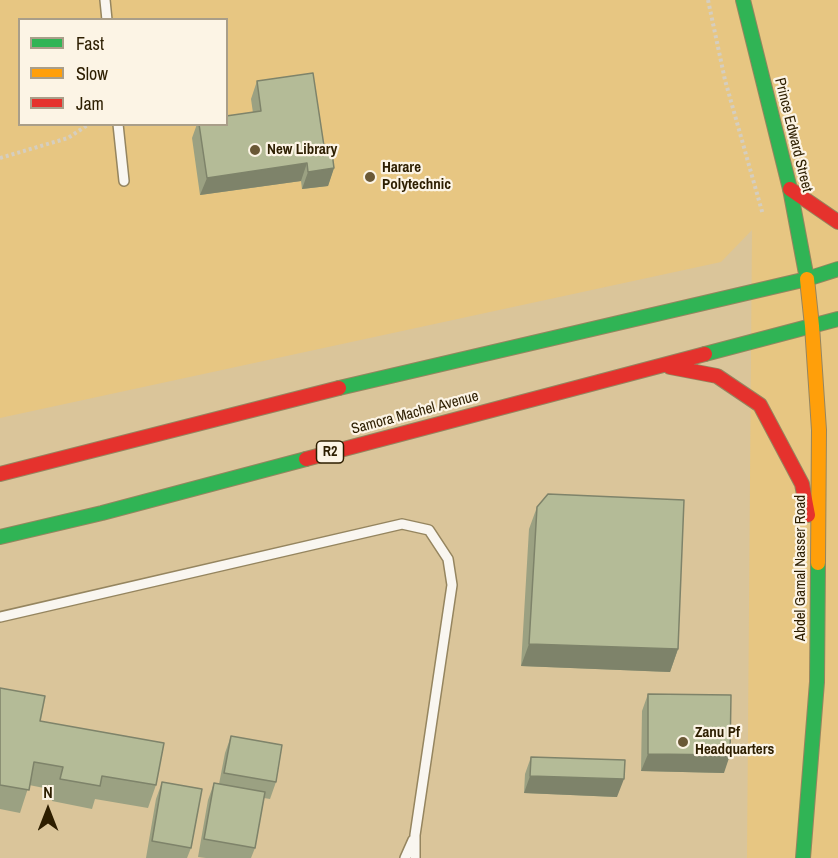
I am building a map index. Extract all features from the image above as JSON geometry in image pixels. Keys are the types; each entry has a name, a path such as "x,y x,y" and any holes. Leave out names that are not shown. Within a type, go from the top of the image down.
{"main road":[{"name":"Prince Edward Street","path":"743,0 790,189 807,279"},
{"path":"790,189 838,222"},
{"path":"0,474 379,378 807,279 838,269"},
{"name":"Abdel Gamal Nasser Road","path":"803,858 817,682 819,430 807,279"},
{"name":"Samora Machel Avenue","path":"0,537 102,513 838,319"},
{"path":"659,365 717,376 760,405 802,484 817,556"}],"lane":[{"path":"105,0 107,18"},
{"path":"118,126 124,181"},
{"path":"0,617 402,524 429,530 448,559 452,585 415,835 415,858"},
{"path":"405,858 415,835"}],"path":[{"path":"708,0 725,80 763,215"},
{"path":"0,158 68,138 86,126"}],"shaded area":[{"name":"Harare Polytechnic","path":"0,0 838,0 838,858 747,858 752,230 721,262 0,418"}],"building":[{"name":"New Library","path":"313,73 324,146 331,145 334,168 308,172 307,163 207,178 199,126 228,126 228,116 261,111 257,81"},
{"path":"548,494 684,500 678,649 529,644 537,507"},
{"path":"0,688 45,696 40,721 164,743 156,785 102,776 100,786 60,779 63,767 34,762 29,790 0,785"},
{"name":"Zanu Pf Headquarters","path":"648,694 731,695 730,755 648,754"},
{"path":"231,736 282,745 276,782 224,773"},
{"path":"531,757 625,760 624,779 530,776"},
{"path":"162,782 202,789 191,848 152,841"},
{"path":"214,783 265,792 255,848 204,839"}],"traffic: fast":[{"path":"743,0 790,189 807,279"},
{"path":"339,388 807,279 838,269"},
{"path":"705,354 838,319"},
{"path":"0,537 102,513 306,459"},
{"path":"803,858 817,682 818,563"}],"traffic: slow":[{"path":"807,279 819,430 818,563"}],"traffic: jam":[{"path":"790,189 838,222"},
{"path":"306,459 705,354"},
{"path":"670,367 717,376 760,405 802,484 808,515"},
{"path":"0,474 339,388"}],"place":[{"name":"New Library","path":"255,150"},
{"name":"Harare Polytechnic","path":"370,177"},
{"name":"Zanu Pf Headquarters","path":"683,742"}]}
